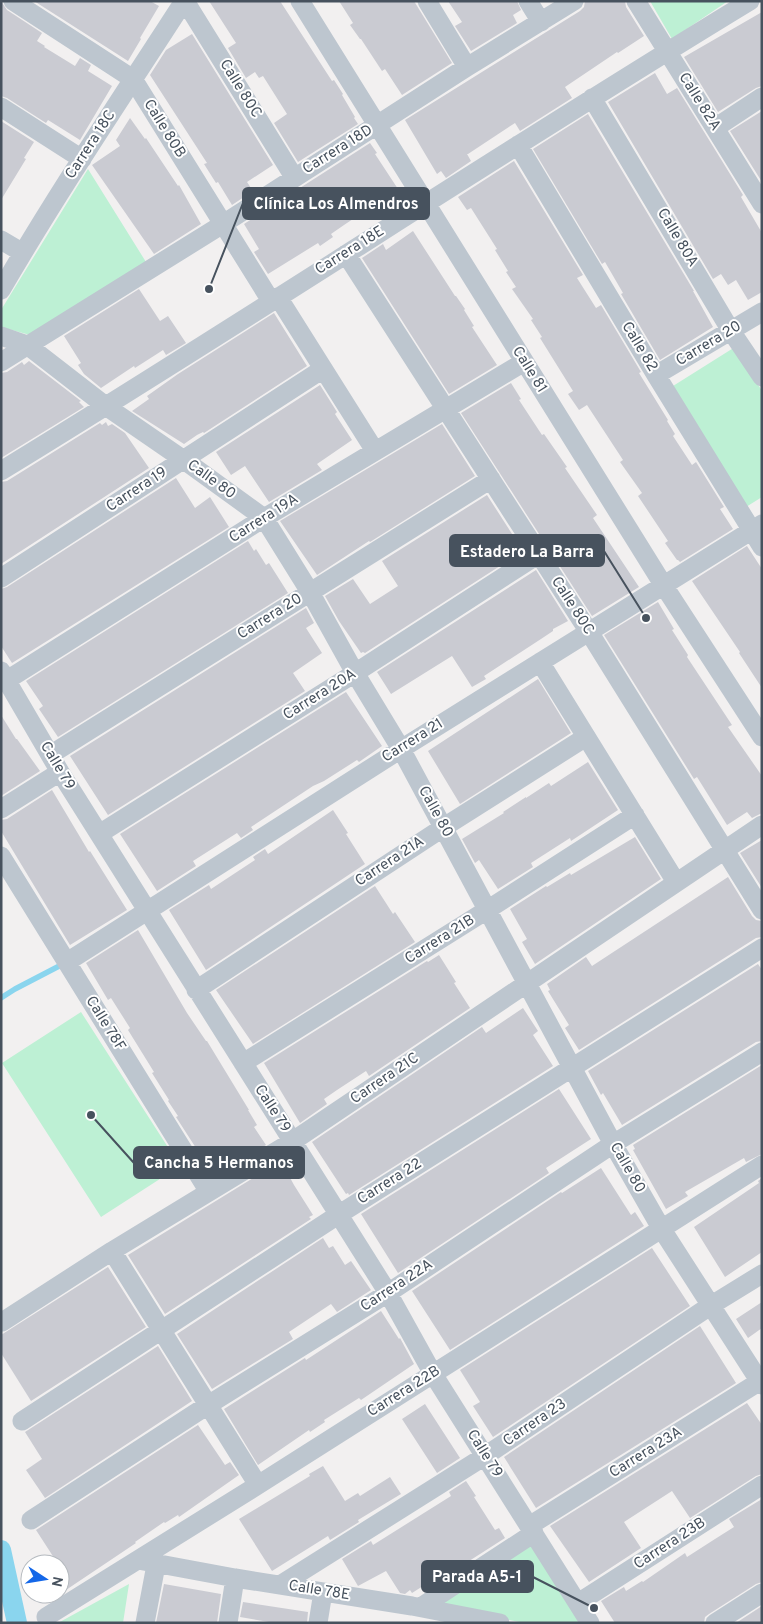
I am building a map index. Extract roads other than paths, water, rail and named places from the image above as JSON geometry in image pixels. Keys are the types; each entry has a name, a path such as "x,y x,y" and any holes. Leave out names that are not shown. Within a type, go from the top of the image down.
{"street":[{"name":"Calle 80B","path":"13,1 133,80 223,224 323,369 375,451"},
{"name":"Carrera 18C","path":"1,290 22,253 184,1"},
{"name":"Calle 80C","path":"184,1 294,177"},
{"name":"Calle 81","path":"300,1 376,126 664,586 762,737"},
{"path":"427,1 467,67"},
{"path":"528,1 541,22"},
{"name":"Carrera 18D","path":"1,362 223,224 467,67 574,1"},
{"name":"Calle 82A","path":"636,1 762,203"},
{"name":"Carrera 18E","path":"1,471 107,406 592,98 750,1"},
{"path":"715,128 762,97"},
{"name":"Calle 80A","path":"592,98 731,331 762,377"},
{"path":"1,108 82,159"},
{"name":"Calle 82","path":"518,145 656,376 758,534"},
{"path":"1,240 22,253"},
{"name":"Calle 80C","path":"346,254 590,632 762,910"},
{"name":"Carrera 20","path":"656,376 762,312"},
{"name":"Calle 80","path":"1,336 27,345 107,406 264,518 310,592 444,827 612,1144 710,1306 761,1382"},
{"name":"Carrera 19A","path":"4,675 524,362"},
{"name":"Carrera 19","path":"1,578 323,369"},
{"name":"Carrera 20","path":"50,755 491,478"},
{"name":"Carrera 21","path":"66,962 540,662 664,586 758,534"},
{"name":"Carrera 20A","path":"99,834 355,673 539,554"},
{"path":"540,662 676,882"},
{"name":"Calle 79","path":"4,675 60,772 388,1293 433,1374 590,1623"},
{"name":"Carrera 21A","path":"196,990 444,827 586,737"},
{"path":"1,809 60,772"},
{"name":"Carrera 21B","path":"243,1063 634,815"},
{"name":"Carrera 21C","path":"2,1322 112,1251 293,1141 762,825"},
{"name":"Calle 78F","path":"1,856 209,1192"},
{"name":"Carrera 22","path":"22,1421 338,1215 762,948"},
{"name":"Carrera 22A","path":"31,1520 208,1405 388,1293 612,1144 762,1052"},
{"name":"Carrera 22B","path":"46,1617 258,1485 762,1165"},
{"path":"112,1251 258,1485"},
{"name":"Carrera 23","path":"280,1585 485,1456 710,1306 762,1274"},
{"name":"Carrera 23A","path":"414,1612 532,1530 761,1382"},
{"name":"Carrera 23B","path":"578,1603 762,1486"},
{"name":"Calle 78E","path":"138,1560 156,1565 323,1592 414,1612 498,1623"},
{"path":"145,1623 156,1565"},
{"path":"228,1623 235,1578"},
{"path":"318,1623 323,1592"},
{"path":"715,1623 762,1593"}],"waterway":[{"path":"1,998 65,963"},
{"path":"1,1550 17,1623"}],"place":[{"name":"Clínica Los Almendros","path":"209,289"},
{"name":"Estadero La Barra","path":"646,618"},
{"name":"Cancha 5 Hermanos","path":"91,1115"},
{"name":"Parada A5-1","path":"594,1608"}]}
